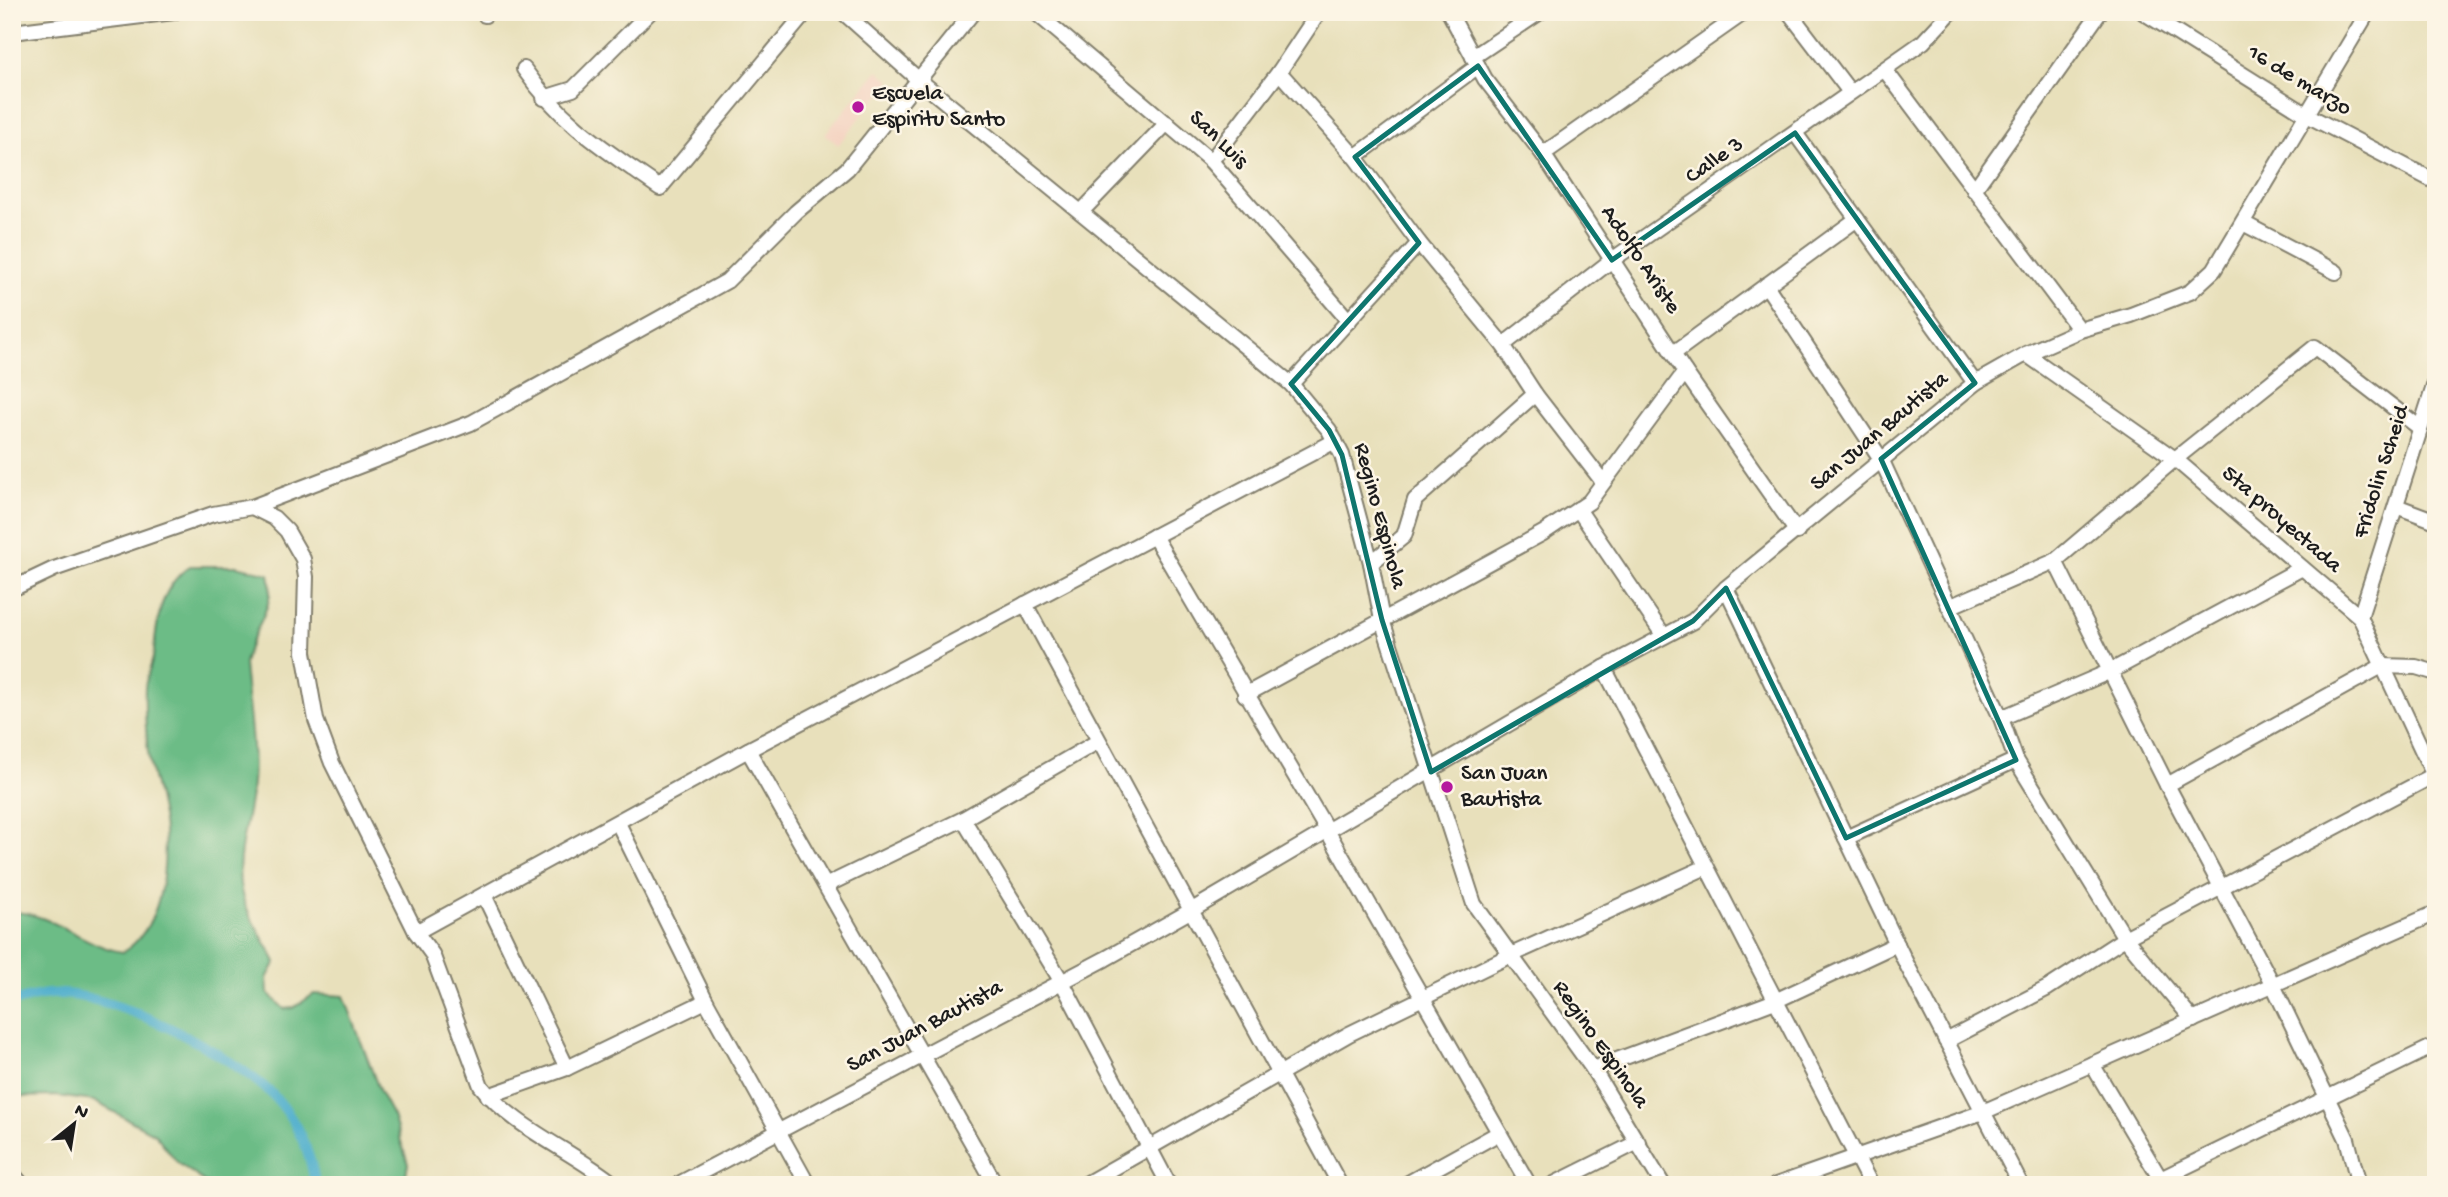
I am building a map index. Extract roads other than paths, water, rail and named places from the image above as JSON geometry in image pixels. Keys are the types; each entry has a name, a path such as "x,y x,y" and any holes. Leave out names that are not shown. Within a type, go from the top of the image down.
{"street":[{"path":"12,32 174,12"},
{"path":"544,98 573,89 650,12"},
{"path":"524,69 544,98 569,124 660,188 806,12"},
{"name":"Regino Espinola","path":"843,12 920,81 1291,384 1314,409 1342,455 1371,562 1382,620 1474,904 1593,1069 1664,1185"},
{"path":"12,589 54,569 201,518 252,507 471,423 580,365 727,281 796,212 847,169 973,12"},
{"name":"San Luis","path":"1035,12 1211,161 1349,321"},
{"path":"1211,161 1279,72 1319,12"},
{"name":"Adolfo Ariste","path":"1449,12 1476,61 1543,155 1685,372 1797,532"},
{"path":"1355,157 1540,12"},
{"path":"1543,155 1745,12"},
{"path":"1789,12 1850,92"},
{"name":"Calle 3","path":"1503,345 1612,260 1885,70 1923,41 1951,12"},
{"path":"1974,190 2101,12"},
{"name":"16 de marzo","path":"2143,12 2309,116 2436,182"},
{"name":"San Juan Bautista","path":"677,1185 922,1053 1062,982 1192,910 1604,668 1693,621 1726,589 1975,383 2026,354 2080,330 2131,315 2190,292 2214,270 2309,116 2368,12"},
{"path":"1885,70 2080,330"},
{"path":"1279,72 1355,157 1419,243 1503,345 1535,394 1603,482"},
{"path":"1081,212 1167,123"},
{"path":"1795,133 1975,383"},
{"path":"1674,353 1857,219"},
{"path":"2243,223 2336,272"},
{"path":"1291,384 1419,243"},
{"path":"1766,285 1881,459 2001,718 2016,760 2125,938 2193,1020"},
{"path":"1948,607 2055,561 2175,459 2315,348 2420,428"},
{"name":"5ta proyectada","path":"2026,354 2175,459 2360,617 2435,776"},
{"path":"1245,695 1543,533 1588,502 1685,372"},
{"name":"Fridolin Scheid","path":"2360,617 2436,380"},
{"path":"1371,562 1404,536 1415,500 1535,394"},
{"path":"416,932 748,750 1335,441"},
{"path":"2396,506 2436,521"},
{"path":"252,507 274,518 287,531 303,559 306,577 304,652 316,720 332,763 416,932 432,954 481,1086 488,1096 515,1118 589,1164 615,1185"},
{"path":"1578,509 1664,636"},
{"path":"1154,536 1245,695 1328,832 1420,998 1529,1185"},
{"path":"2055,561 2166,785 2273,985 2347,1139 2359,1185"},
{"path":"2001,718 2111,671 2302,568"},
{"path":"1726,589 1897,944 2021,1185"},
{"path":"1025,604 1340,1185"},
{"path":"2166,785 2382,666 2416,667 2436,673"},
{"path":"1604,668 1871,1185"},
{"path":"827,885 964,819 1097,741"},
{"path":"748,750 996,1185"},
{"path":"1846,838 2016,760"},
{"path":"1947,1041 2048,988 2125,938 2435,776"},
{"path":"964,819 1062,982 1169,1185"},
{"path":"618,823 706,1001 808,1185"},
{"path":"1084,1185 1279,1073 1420,998 1706,867"},
{"path":"484,895 566,1068"},
{"path":"1776,1185 1854,1155 1983,1112 2436,913"},
{"path":"1593,1069 1775,1001 1897,944"},
{"path":"488,1096 566,1068 706,1001"},
{"path":"2092,1064 2157,1183 2436,1045"},
{"path":"1405,1185 1499,1133"},
{"path":"1552,1185 1638,1142"},
{"path":"12,1173 22,1185"}],"waterway":[{"path":"12,1002 49,994 74,995 103,1002 167,1027 227,1060 272,1094 288,1113 306,1148 315,1185"}],"place":[{"name":"Escuela Espiritu Santo","path":"858,107"},
{"name":"San Juan Bautista","path":"1447,787"}]}
